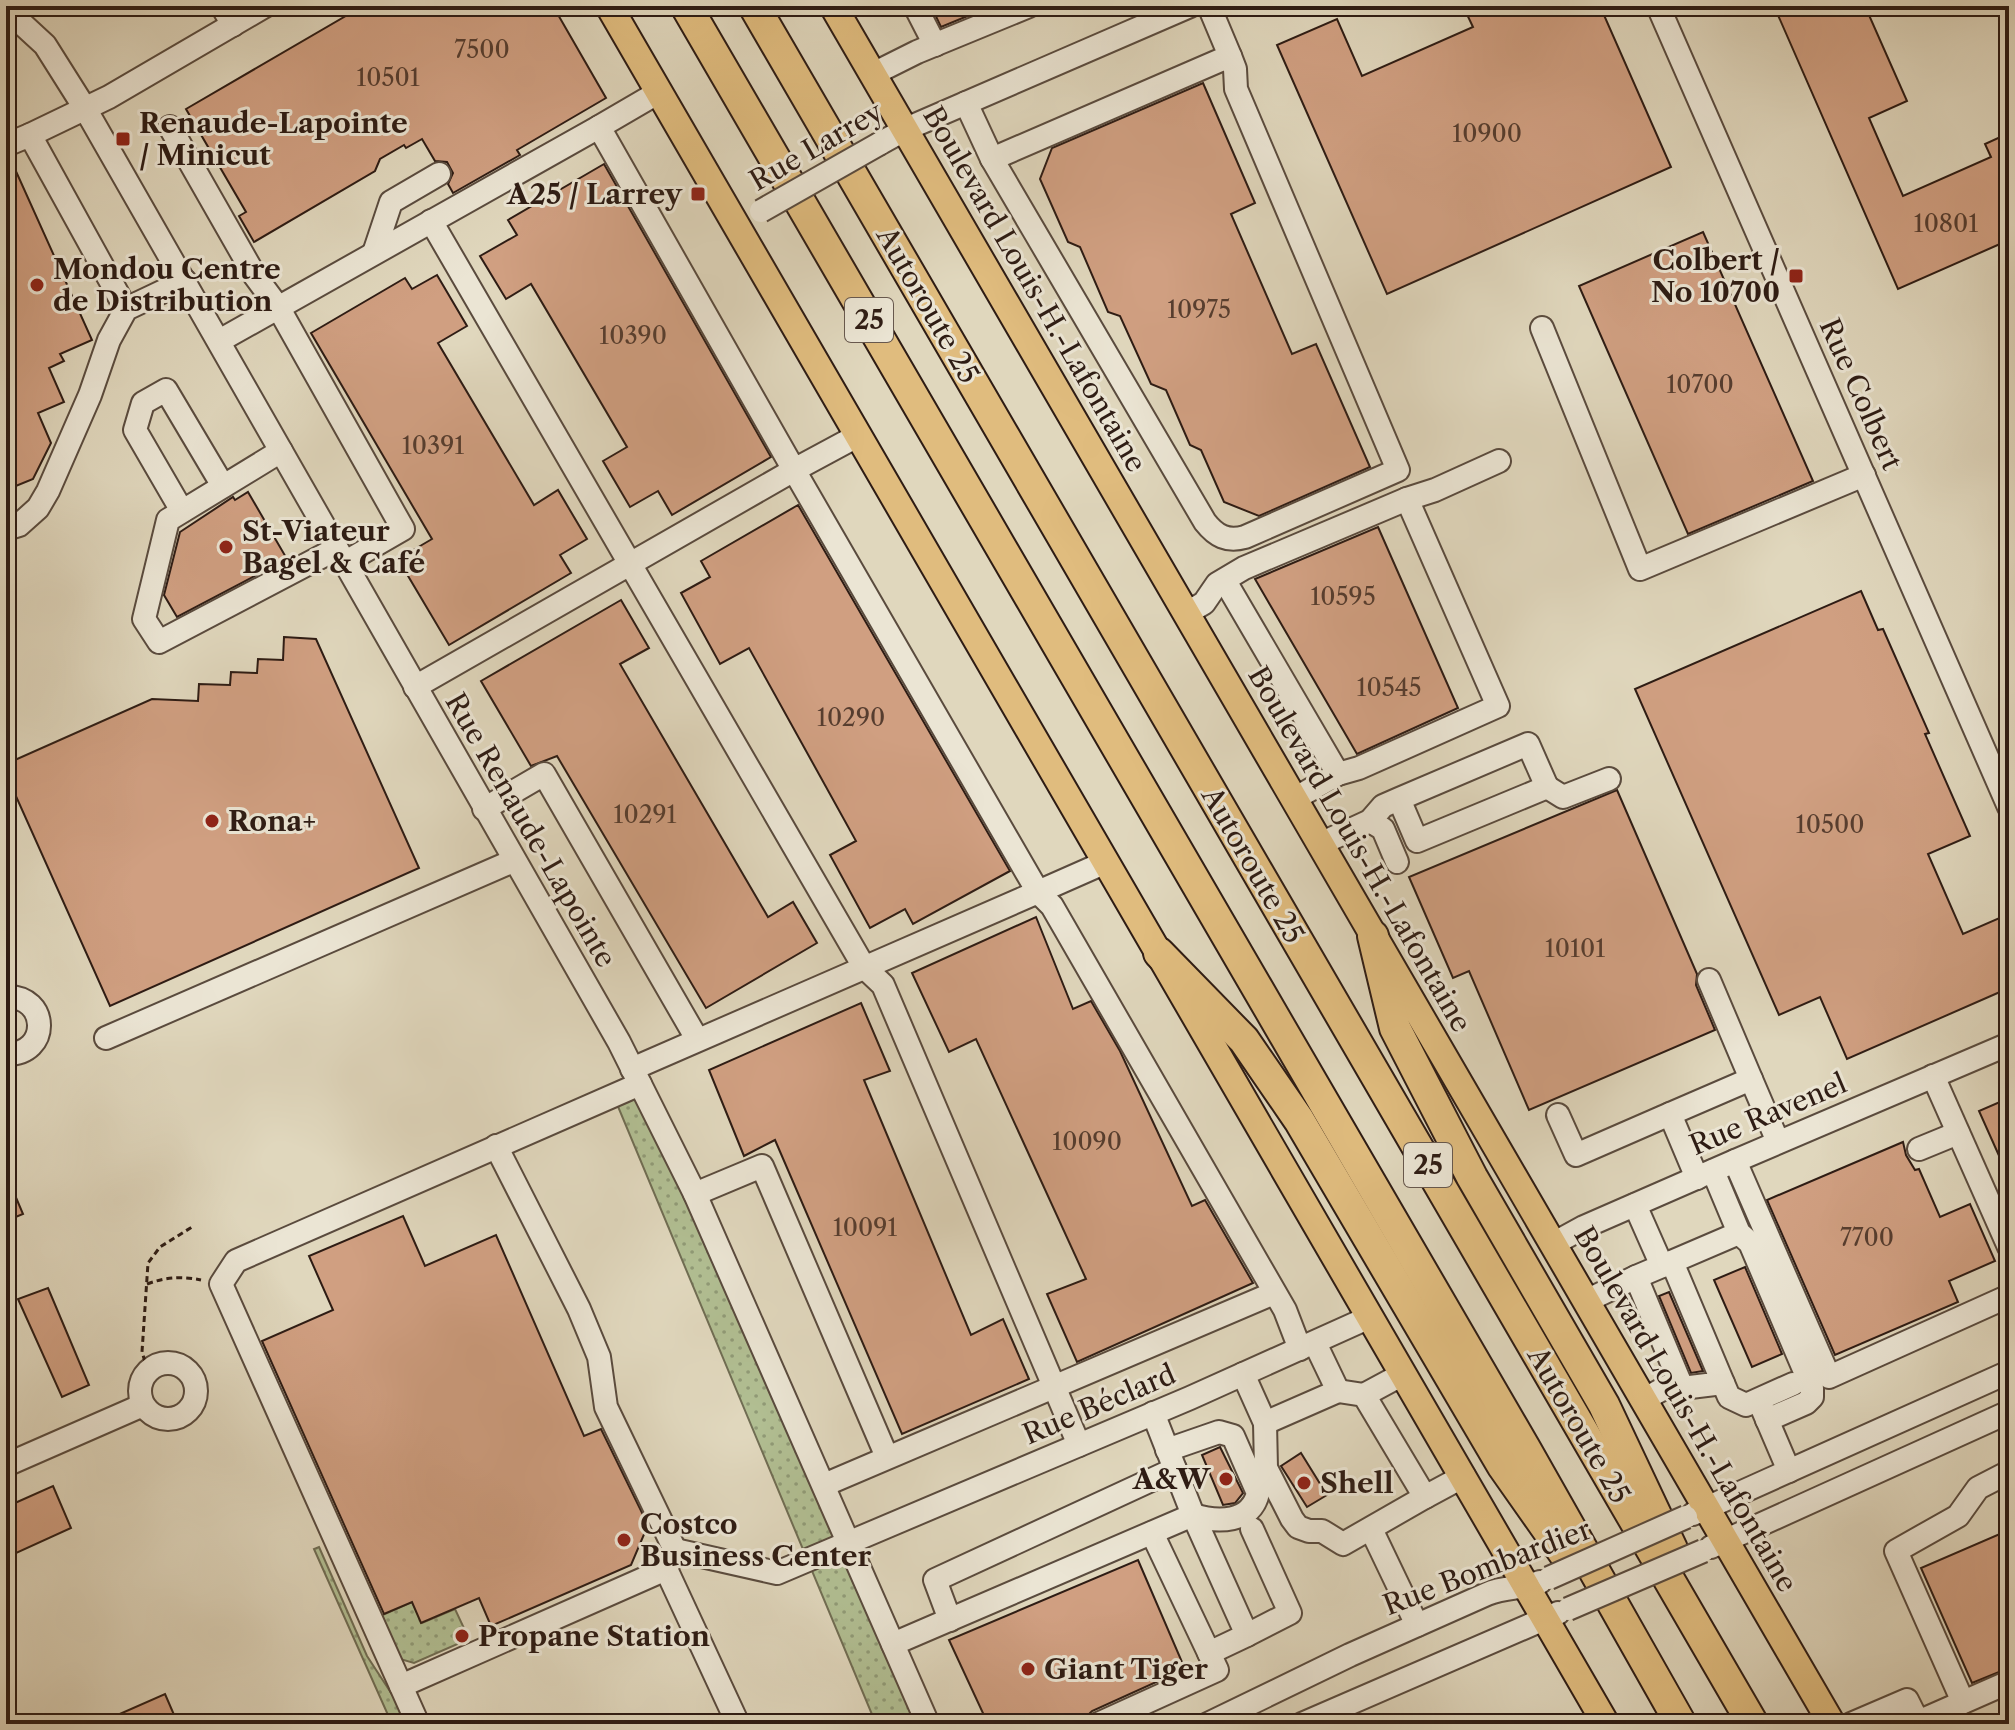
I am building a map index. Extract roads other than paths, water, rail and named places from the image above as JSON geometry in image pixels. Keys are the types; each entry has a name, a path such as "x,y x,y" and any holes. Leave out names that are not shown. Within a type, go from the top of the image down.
{"highway":[{"name":"Autoroute 25","path":"686,6 1511,1423 1681,1724"},
{"name":"Autoroute 25","path":"754,6 1754,1724"},
{"path":"1373,936 1395,1028 1472,1177 1604,1405 1754,1724"},
{"path":"1159,953 1244,1040 1283,1097 1348,1201 1502,1465 1660,1688"}],"main road":[{"path":"609,6 1403,1374 1464,1476 1556,1614 1606,1724"},
{"name":"Boulevard Louis-H.-Lafontaine","path":"833,6 1643,1400 1715,1546 1832,1724"}],"street":[{"path":"6,145 86,110 227,16 265,6"},
{"path":"915,6 935,45"},
{"path":"873,74 1029,6"},
{"name":"Rue Larrey","path":"737,225 906,129 1190,6"},
{"path":"966,103 992,159 1205,522 1216,534 1231,539 1259,530 1398,470 1236,89 1235,69 1209,6"},
{"name":"Rue Colbert","path":"1658,6 2009,807"},
{"name":"Rue Renaude-Lapointe","path":"6,9 45,45 86,110 636,1077 695,1194 928,1724"},
{"path":"992,159 1230,56"},
{"path":"219,341 659,92"},
{"path":"170,127 255,276 278,307 403,529 159,642 144,619 168,520 281,451"},
{"path":"599,127 1038,892 1052,906 1274,1293 1338,1391"},
{"path":"30,135 126,309"},
{"path":"374,253 391,202 439,174"},
{"path":"431,221 864,967 883,985 1079,1445"},
{"path":"6,529 19,525 38,508 48,491 90,395 109,340 126,309 185,281"},
{"path":"1542,328 1640,569 1864,475"},
{"path":"182,511 135,430 143,403 166,390 223,486"},
{"path":"415,687 859,435"},
{"path":"1187,613 1202,605 1217,584 1244,568 1499,461"},
{"path":"1294,799 1338,774 1359,768 1498,706 1407,499"},
{"path":"1225,581 1338,774"},
{"path":"1320,844 1370,821 1383,806 1528,744 1547,787 1563,797 1609,779"},
{"path":"484,809 544,774 697,1039"},
{"path":"1399,799 1417,841 1547,787"},
{"path":"1370,821 1383,829 1397,862"},
{"path":"106,1038 513,861"},
{"path":"418,1724 221,1284 236,1261 496,1146 636,1077 697,1039 1106,862"},
{"path":"1709,980 1778,1142"},
{"path":"6,997 20,998 29,1003 35,1010 39,1029 32,1045 24,1051 6,1054"},
{"name":"Rue Ravenel","path":"1553,1244 1705,1174 2009,1044"},
{"path":"1933,1076 2009,1247"},
{"path":"1558,1115 1576,1155 1751,1079"},
{"path":"1670,1114 1739,1233 1750,1243 1812,1388 1812,1397 1806,1403 1767,1420"},
{"path":"1919,1149 1958,1133"},
{"path":"496,1146 579,1309 599,1357 606,1407 738,1724"},
{"path":"1735,1161 1829,1377 2009,1296"},
{"path":"695,1194 762,1166 887,1457"},
{"path":"1635,1205 1667,1264 1729,1397 1746,1405 1793,1384"},
{"path":"1586,1301 1739,1233"},
{"path":"1636,1277 1682,1388 1723,1383"},
{"path":"824,1485 1274,1293"},
{"name":"Rue Béclard","path":"670,1560 777,1573 1370,1317"},
{"path":"163,1363 181,1366 194,1378 196,1397 192,1406 177,1418 158,1418 143,1405 140,1387 148,1371 163,1363"},
{"name":"Rue Bombardier","path":"1208,1724 1500,1588 1538,1583 2009,1372"},
{"path":"1243,1374 1265,1423 1266,1468 1298,1527 1322,1531 1343,1544 1464,1476"},
{"path":"1265,1423 1338,1391 1364,1395 1403,1374"},
{"path":"1643,1400 1679,1380"},
{"path":"1364,1395 1425,1497"},
{"path":"1758,1399 1789,1471"},
{"path":"6,1465 143,1405"},
{"path":"1302,1724 1715,1546 2009,1412"},
{"path":"1153,1413 1193,1515 1247,1635"},
{"path":"893,1644 950,1620 1193,1515 1207,1520 1247,1513 1256,1502 1258,1493 1233,1436 1219,1432 1200,1436 1171,1460 935,1580 950,1620"},
{"path":"1963,1702 1896,1551 1958,1516 1978,1488 2009,1472"},
{"path":"1209,1653 1290,1613 1252,1529"},
{"path":"1371,1529 1417,1625"},
{"path":"1098,1724 1217,1670 1152,1533"},
{"path":"401,1686 670,1560"},
{"path":"1851,1724 1907,1700 1918,1722 1963,1702 2007,1689"}],"place":[{"name":"Renaude-Lapointe / Minicut","path":"123,139"},
{"name":"A25 / Larrey","path":"698,194"},
{"name":"Colbert / No 10700","path":"1796,276"},
{"name":"Mondou Centre de Distribution","path":"37,285"},
{"name":"St-Viateur Bagel & Café","path":"226,547"},
{"name":"Rona+","path":"212,821"},
{"name":"A&W","path":"1226,1479"},
{"name":"Shell","path":"1304,1483"},
{"name":"Costco Business Center","path":"624,1540"},
{"name":"Propane Station","path":"462,1636"},
{"name":"Giant Tiger","path":"1028,1669"}]}
